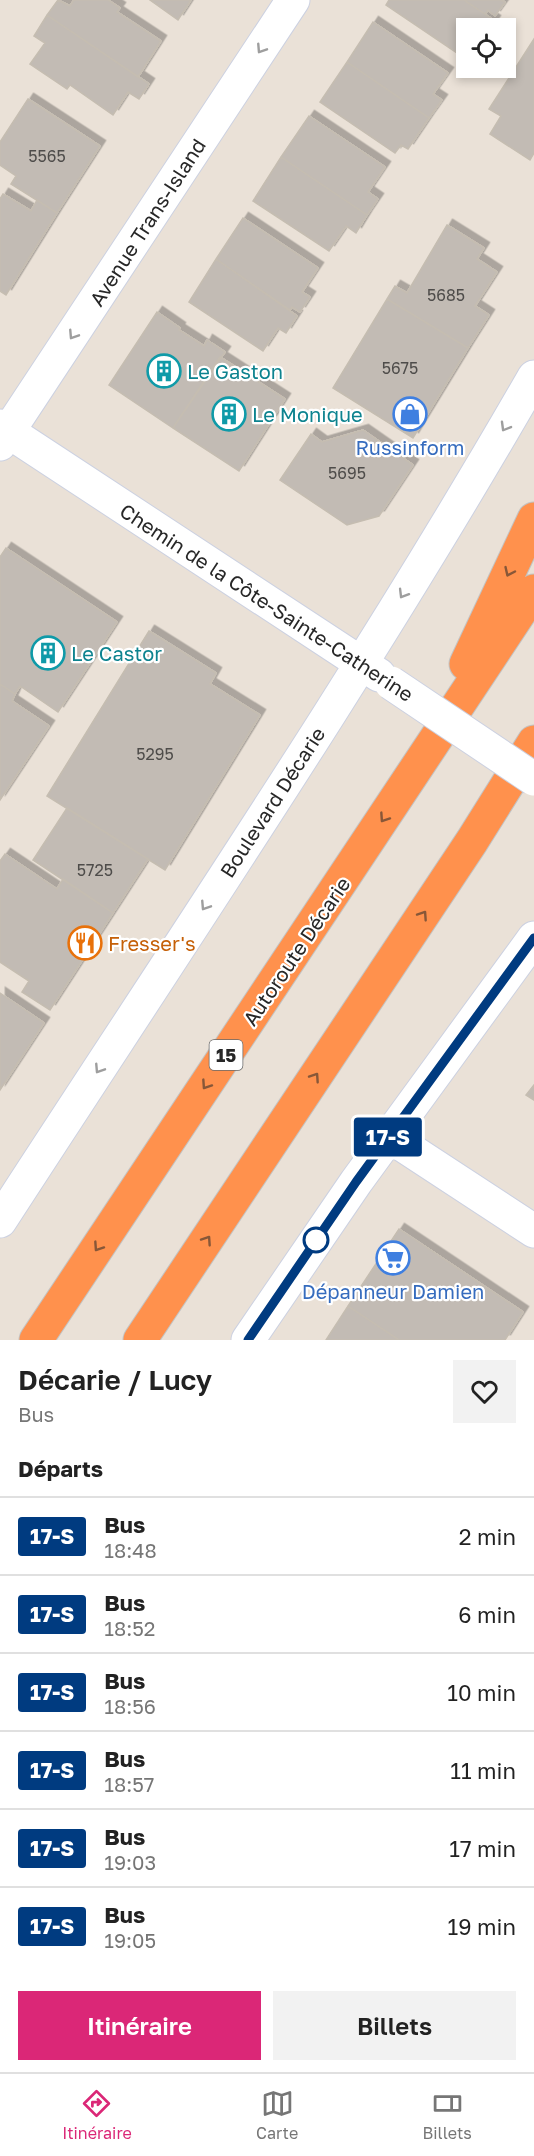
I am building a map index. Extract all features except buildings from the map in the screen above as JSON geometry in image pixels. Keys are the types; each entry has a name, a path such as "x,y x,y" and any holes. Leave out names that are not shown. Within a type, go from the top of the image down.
{"highway":[{"path":"417,770 534,519"},
{"name":"Autoroute Décarie","path":"36,1340 534,591"},
{"path":"140,1340 472,841 534,742"},
{"path":"472,841 534,774"}],"main road":[{"name":"Avenue Trans-Island","path":"3,434 293,0"},
{"name":"Boulevard Décarie","path":"0,1221 362,662 534,377"},
{"name":"Chemin de la Côte-Sainte-Catherine","path":"3,434 362,662 534,779"},
{"path":"248,1340 349,1191 534,938"},
{"path":"389,1136 534,1231"}],"bus line":[{"name":"17-S","path":"248,1340 356,1182 534,938"}],"place":[{"name":"Le Gaston","path":"164,371"},
{"name":"Le Monique","path":"229,414"},
{"name":"Russinform","path":"410,414"},
{"name":"Le Castor","path":"48,653"},
{"name":"Fresser's","path":"85,943"},
{"name":"Dépanneur Damien","path":"393,1258"}]}
